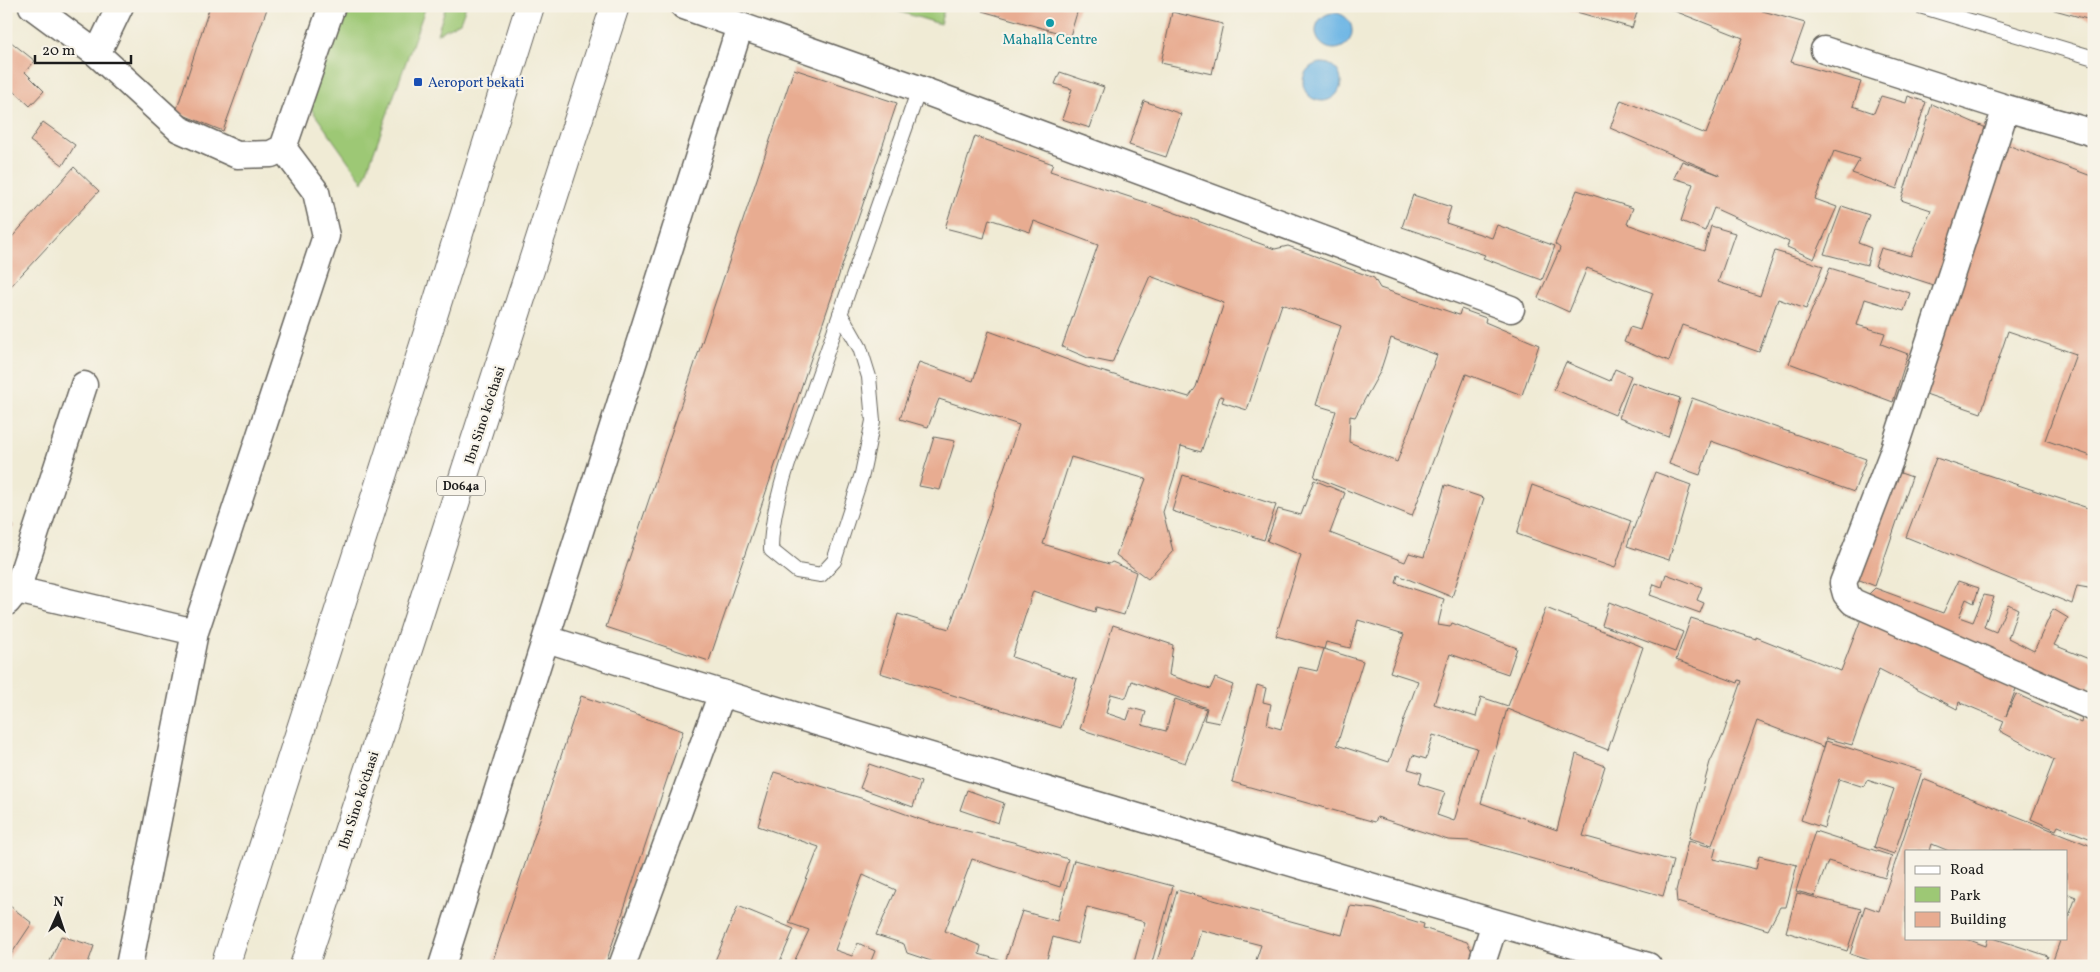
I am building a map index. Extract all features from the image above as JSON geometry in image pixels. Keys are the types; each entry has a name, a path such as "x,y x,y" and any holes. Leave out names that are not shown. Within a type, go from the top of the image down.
{"main road":[{"path":"225,966 530,6"},
{"name":"Ibn Sino ko'chasi","path":"304,966 412,640 615,6"}],"street":[{"path":"32,6 97,54 179,129 237,155 270,154 283,148 332,6"},
{"path":"97,54 120,6"},
{"path":"684,6 919,89 1511,309"},
{"path":"442,966 740,26"},
{"path":"1824,50 2006,108 2094,133"},
{"path":"2006,108 1892,455 1843,583 1846,594 1853,602 2094,708"},
{"path":"129,966 195,632 326,236 316,192 283,148"},
{"path":"84,385 12,596 195,632"},
{"path":"547,639 722,693 1495,923 1648,966"},
{"path":"622,966 722,693"},
{"path":"1481,966 1495,923"}],"lane":[{"path":"1920,6 2094,58"},
{"path":"840,313 860,348 867,370 873,421 862,474 834,561 821,575 797,571 771,550 771,526 792,455 840,313 919,89"}],"green space":[{"path":"345,6 426,6 363,182 309,106"},
{"path":"446,6 466,6 460,22 437,34"},
{"path":"881,6 945,6 940,24"}],"water":[{"path":"1334,13 1341,14 1347,18 1351,24 1351,38 1347,44 1341,48 1334,49 1327,48 1321,44 1317,38 1316,31 1317,24 1321,18 1327,14"},
{"path":"1322,63 1335,69 1341,82 1335,95 1322,101 1309,95 1303,82 1309,69"}],"building":[{"path":"210,6 268,6 223,131 176,112"},
{"name":"Mahalla Centre","path":"983,6 1079,6 1070,36 982,11"},
{"path":"1556,6 1639,6 1632,28"},
{"path":"1662,6 1745,6 1805,23 1791,62 1861,82 1853,106 1874,113 1881,96 1906,103 1908,96 1926,102 1897,189 1852,173 1860,159 1834,151 1815,199 1837,207 1814,259 1787,247 1789,242 1714,208 1705,231 1681,221 1693,184 1674,178 1682,161 1720,175 1610,128 1621,100 1706,134 1743,38"},
{"path":"2094,6 2094,21 2044,7"},
{"path":"1172,12 1223,24 1212,74 1161,63"},
{"path":"6,38 35,61 25,72 44,91 30,106 14,91 6,100"},
{"path":"794,69 897,103 709,661 606,627"},
{"path":"1060,72 1104,87 1090,128 1062,119 1072,89 1055,84"},
{"path":"1144,101 1181,114 1166,157 1129,145"},
{"path":"1932,104 1993,131 1937,286 1875,266 1881,248 1911,256 1931,210 1901,200"},
{"path":"43,122 75,145 63,165 30,141"},
{"path":"975,136 1053,164 1050,171 1148,203 1275,249 1288,246 1374,278 1380,288 1459,315 1461,309 1486,318 1485,322 1539,345 1522,395 1466,374 1412,516 1314,477 1336,411 1316,405 1341,326 1282,304 1247,410 1222,402 1224,397 1220,396 1201,452 1181,446 1176,471 1163,512 1173,551 1148,579 1116,555 1146,479 1071,457 1043,544 1109,564 1112,562 1136,572 1124,615 1096,607 1095,612 1033,591 1012,657 1077,679 1061,728 880,673 898,614 949,629 1019,425 939,399 928,427 900,419 919,362 973,381 989,331 1087,367 1189,397 1196,387 1224,303 1150,276 1112,363 1088,358 1062,347 1098,245 1034,221 1030,232 989,219 984,238 945,228","holes":["1391,338 1437,355 1397,462 1349,442 1350,416 1355,417 1380,372"]},
{"path":"2002,143 2094,177 2094,402 2088,421 2094,423 2094,457 2045,440 2076,354 2008,331 1981,413 1917,391"},
{"path":"74,167 99,191 11,286 6,282 6,244"},
{"path":"1577,190 1633,208 1627,224 1704,251 1711,226 1735,233 1718,282 1760,296 1775,251 1823,266 1806,309 1778,299 1759,352 1682,325 1669,361 1624,342 1630,327 1640,330 1653,293 1587,268 1569,312 1538,298 1559,251 1560,248 1555,244"},
{"path":"1413,195 1451,207 1446,223 1492,238 1497,225 1555,246 1542,280 1483,258 1485,255 1402,227"},
{"path":"1842,206 1869,215 1858,243 1871,248 1867,265 1824,254"},
{"path":"1830,268 1910,293 1904,311 1865,299 1857,325 1885,333 1881,344 1908,354 1893,402 1789,363"},
{"path":"1566,362 1610,381 1615,369 1631,376 1615,415 1554,389"},
{"path":"1632,382 1680,398 1668,437 1619,418"},
{"path":"1692,398 1866,459 1854,492 1711,441 1700,475 1669,464"},
{"path":"934,437 955,441 940,490 919,486"},
{"path":"1936,458 2094,510 2094,589 2077,586 2072,604 1906,537"},
{"path":"1889,469 1912,477 1875,586 1852,577"},
{"path":"1655,472 1691,485 1669,560 1627,546"},
{"path":"1183,475 1276,505 1264,540 1172,511"},
{"path":"1314,480 1345,493 1330,533 1405,562 1409,553 1424,557 1445,485 1484,498 1452,597 1398,575 1396,583 1444,599 1438,625 1450,627 1452,623 1517,648 1508,674 1450,654 1434,704 1476,717 1481,697 1508,706 1546,608 1643,647 1608,750 1507,709 1481,803 1557,830 1576,754 1605,766 1583,836 1673,861 1663,896 1470,841 1448,840 1377,817 1375,822 1232,782 1257,685 1266,688 1263,702 1271,704 1267,725 1281,729 1299,667 1317,671 1324,649 1276,636 1301,555 1267,541 1278,509 1301,515","holes":["1358,620 1404,634 1390,672 1418,681 1389,762 1337,745 1363,661 1324,649 1326,642 1350,648","1433,735 1477,748 1454,821 1437,815 1445,792 1419,784 1422,773 1408,769 1413,755 1426,759"]},
{"path":"1532,485 1631,521 1615,568 1517,534"},
{"path":"6,520 14,526 6,536"},
{"path":"1666,574 1702,587 1697,600 1704,603 1700,613 1650,595 1654,584 1662,587"},
{"path":"1958,581 1979,588 1974,603 1966,599 1959,617 1973,622 1984,595 1994,597 1984,627 1996,632 2008,604 2018,609 2008,638 2034,651 2053,609 2068,618 2054,645 2094,661 2094,678 2083,699 1862,601 1875,588 1943,613"},
{"path":"1609,602 1683,632 1675,652 1602,625"},
{"path":"1691,618 1756,639 1756,637 1841,671 1861,619 2018,683 2006,716 2016,694 2081,723 2082,717 2094,723 2094,840 2058,826 2056,830 2031,819 2054,760 2000,731 2004,721 1959,702 1957,709 1879,669 1852,745 1826,738 1824,747 1757,721 1712,845 1689,838 1710,762 1723,735 1742,681 1739,680 1738,683 1676,660"},
{"path":"1113,625 1173,645 1169,675 1210,689 1215,678 1233,685 1219,723 1204,720 1207,708 1132,681 1126,698 1111,694 1106,713 1127,720 1131,708 1146,712 1142,725 1166,731 1175,699 1206,709 1185,763 1080,729"},
{"path":"581,696 683,731 605,966 491,966"},
{"path":"1826,741 1922,771 1894,854 1874,847 1894,789 1867,780 1864,787 1839,779 1824,828 1801,820"},
{"path":"869,764 921,782 913,807 860,788"},
{"path":"774,772 864,799 925,821 1013,842 1068,859 1060,887 972,859 945,931 981,946 979,954 1005,962 1022,911 1057,921 1074,860 1173,886 1151,966 1133,966 1145,922 1087,907 1078,944 1053,937 1045,966 946,966 907,953 904,944 876,935 896,890 863,875 835,950 852,956 858,943 875,951 869,966 792,966 809,930 789,923 819,847 758,826"},
{"path":"1923,779 2094,847 2094,951 2087,966 2051,966 2060,940 2068,940 2068,919 2076,897 2068,894 2068,850 1947,850 1932,844 1930,850 1905,850 1905,940 1970,940 1986,946 1988,940 1999,940 2048,956 2044,966 1887,966 1850,954 1865,906 1879,911"},
{"path":"967,790 1004,803 998,823 960,810"},
{"path":"1815,831 1892,856 1885,878 1828,861 1815,896 1796,891"},
{"path":"1688,841 1716,848 1713,859 1756,869 1759,856 1797,865 1786,907 1780,907 1768,930 1677,902 1676,891"},
{"path":"1177,890 1342,935 1350,906 1374,909 1424,924 1423,928 1467,942 1475,957 1471,966 1254,966 1261,945 1201,930 1191,966 1156,966"},
{"path":"1797,893 1861,909 1847,951 1786,932"},
{"path":"6,903 32,923 6,962"},
{"path":"738,906 794,929 778,966 721,966 714,963"},
{"path":"61,936 94,946 87,966 48,966"}],"place":[{"name":"Mahalla Centre","path":"1050,23"},
{"name":"Aeroport bekati","path":"418,82"}]}
